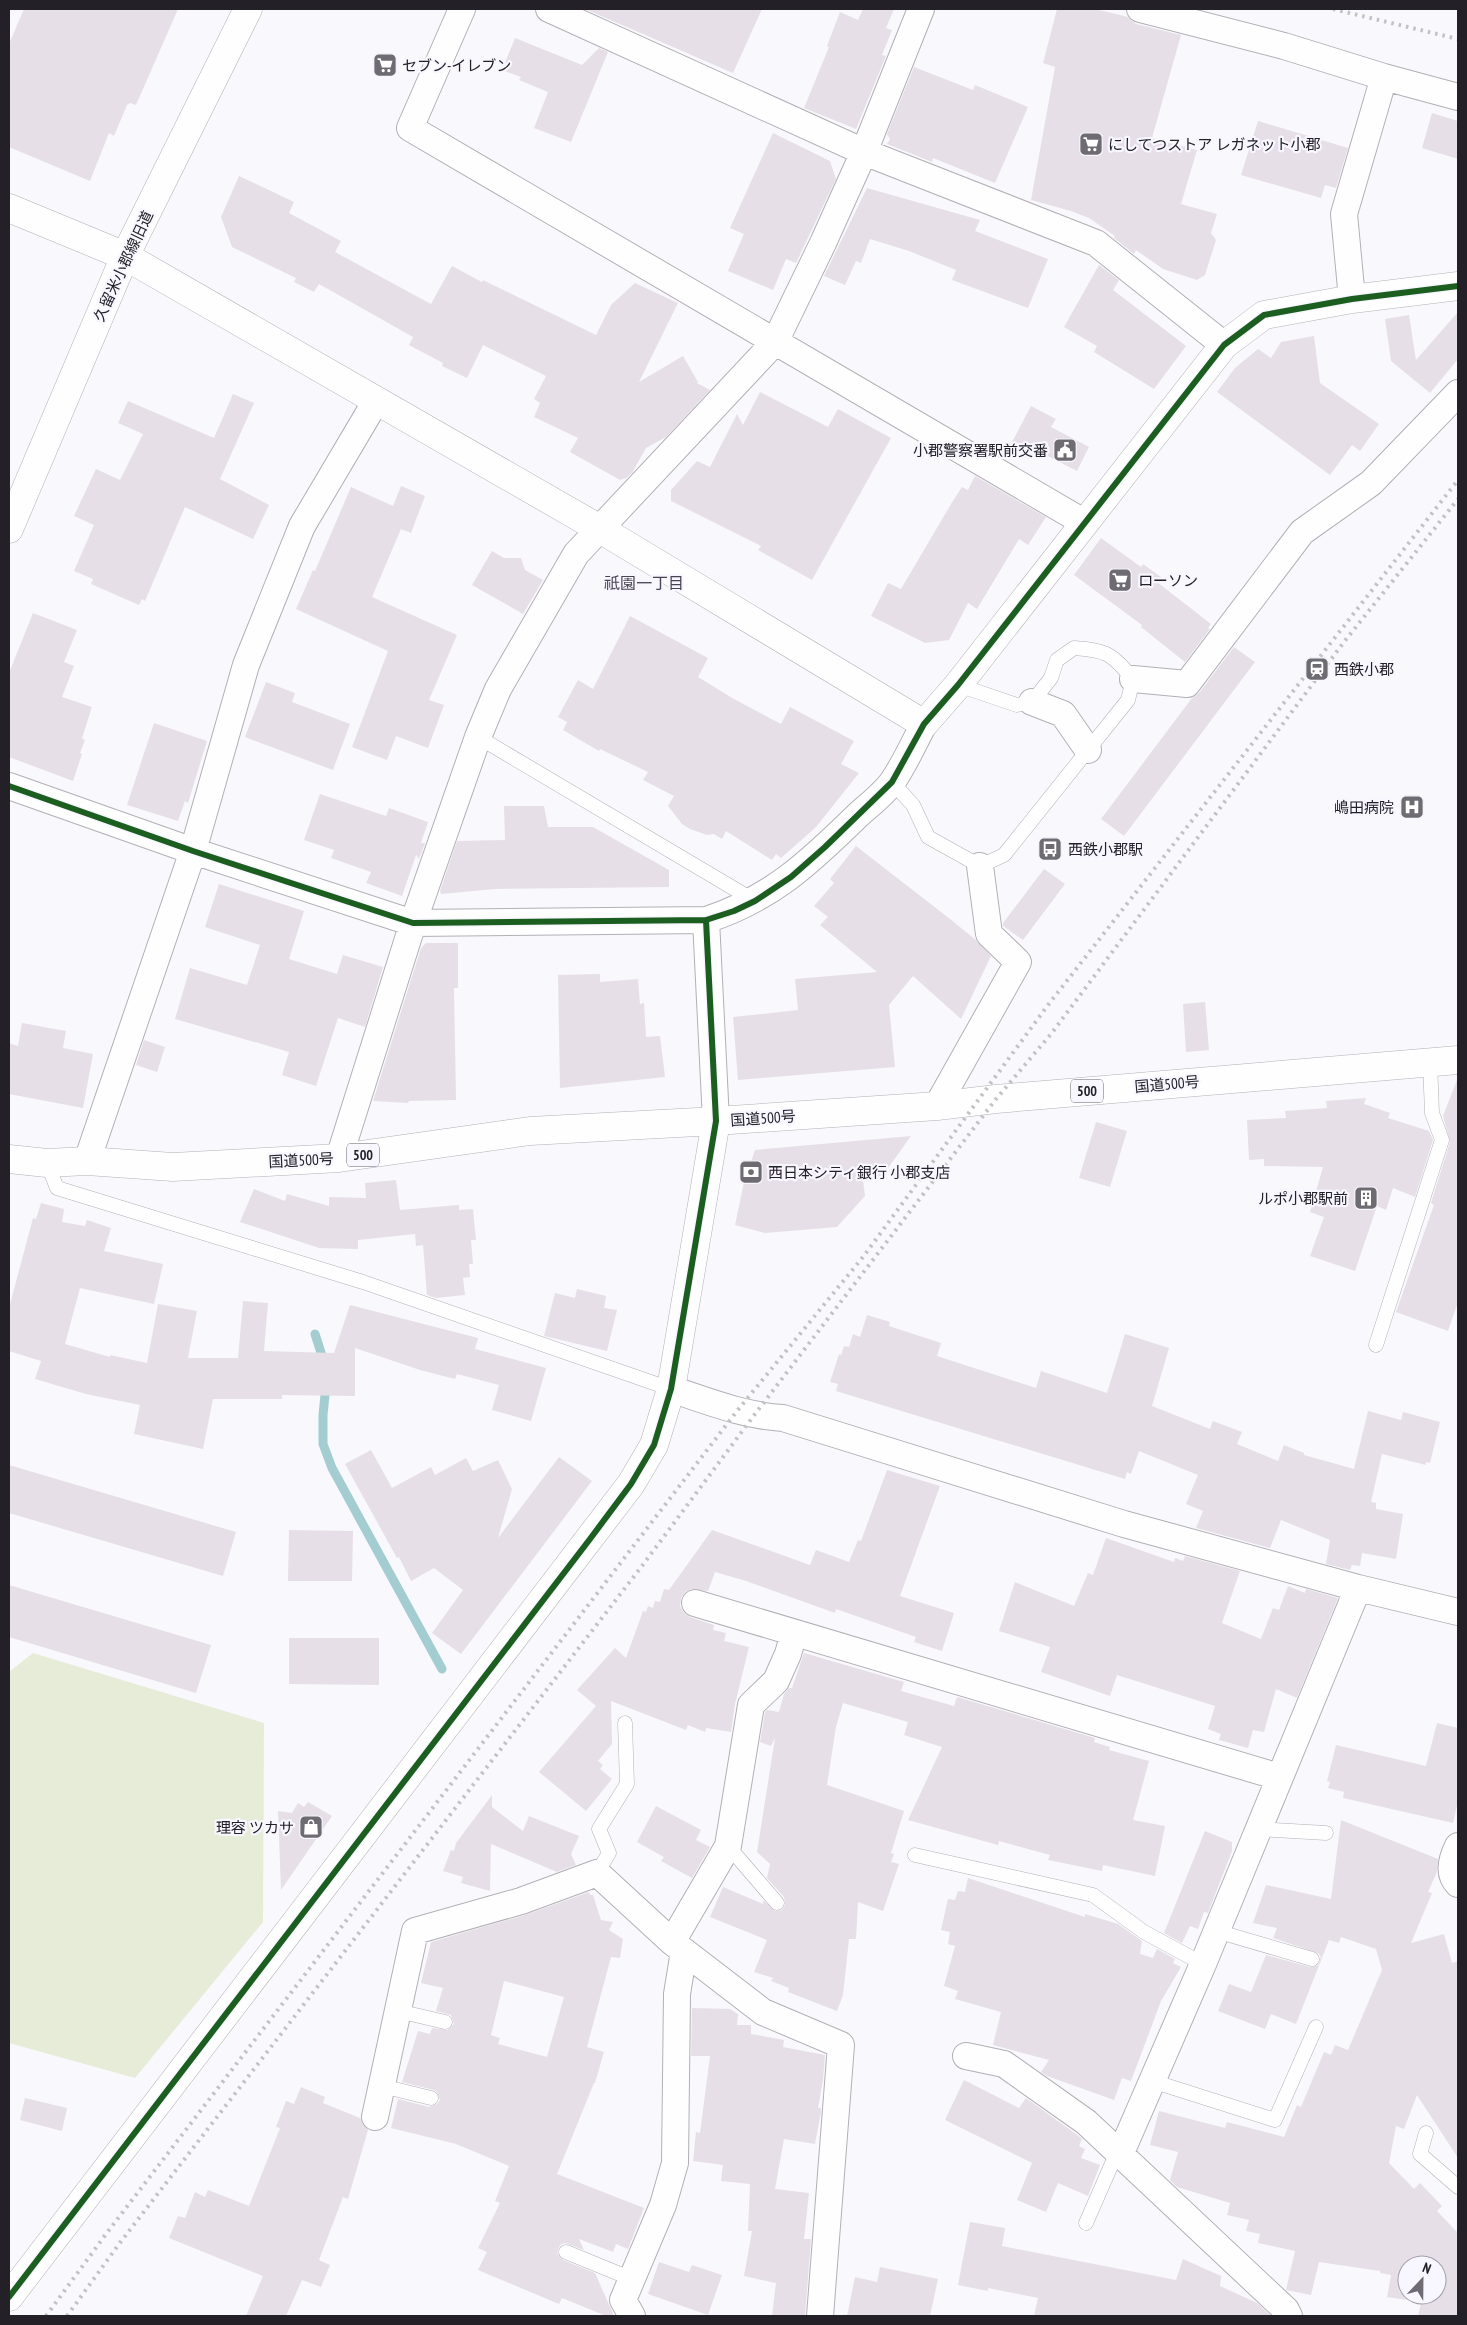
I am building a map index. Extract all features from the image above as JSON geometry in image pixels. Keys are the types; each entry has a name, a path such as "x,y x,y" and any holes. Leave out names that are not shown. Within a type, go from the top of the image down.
{"main road":[{"name":"久留米小郡線旧道","path":"9,530 125,256 248,9"},
{"path":"9,208 125,256 600,529 924,724 958,685 1224,345 1264,315 1352,299 1458,286"},
{"name":"国道500号","path":"9,1159 47,1163 87,1161 173,1167 339,1158 530,1131 937,1106 1036,1095 1458,1060"},
{"path":"9,2297 619,1500 654,1445 671,1389 716,1121"}],"street":[{"path":"462,9 410,128 1085,523"},
{"path":"548,9 864,152 1096,243 1224,345"},
{"path":"339,1158 413,923 478,737 498,689 576,554 775,342 864,152 921,9"},
{"path":"1140,9 1284,46 1384,78 1458,97"},
{"path":"1352,299 1344,214 1384,78"},
{"path":"1133,679 1187,684 1302,532 1370,484 1458,393"},
{"path":"87,1161 193,851 246,665 302,526 376,401"},
{"path":"1032,702 1063,714 1088,750"},
{"path":"9,786 193,851 413,923 706,920 734,911 755,901 791,877 826,847 892,782 924,724"},
{"path":"937,1106 1018,962 989,934 980,866"},
{"path":"706,920 716,1121"},
{"path":"671,1389 737,1411 783,1418 1124,1524 1358,1588 1458,1612"},
{"path":"1118,2153 1203,1964 1358,1588"},
{"path":"695,1603 1279,1777"},
{"path":"632,2316 623,2300 663,2205 674,2163 678,1946 728,1846 751,1705 776,1681 788,1654 794,1633"},
{"path":"1458,1846 1451,1860 1453,1879 1458,1884"},
{"path":"375,2117 415,1931 521,1901 596,1873 678,1946 764,2012 841,2045 820,2316"},
{"path":"966,2056 1004,2064 1086,2122 1286,2310 1289,2316"}],"lane":[{"path":"892,782 913,805 928,836 980,866 1004,855 1128,700 1133,679 1119,663 1099,649 1074,648 1058,660 1050,678 1032,702 1017,705 958,685"},
{"path":"478,737 755,901"},
{"path":"1376,1346 1442,1140 1432,1112 1430,1062"},
{"path":"47,1163 57,1188 363,1282 671,1389"},
{"path":"596,1873 609,1853 599,1829 627,1784 625,1723"},
{"path":"1258,1829 1326,1833"},
{"path":"728,1846 777,1903"},
{"path":"915,1855 1092,1895 1144,1932 1203,1964"},
{"path":"1216,1931 1312,1959"},
{"path":"398,2011 445,2022"},
{"path":"1152,2081 1275,2120 1316,2026"},
{"path":"382,2086 431,2098"},
{"path":"1426,2133 1420,2154 1458,2187"},
{"path":"1086,2223 1118,2153"},
{"path":"566,2252 632,2279"}],"green space":[{"path":"33,1653 264,1723 263,1922 135,2078 9,2043 9,1672"}],"building":[{"path":"24,9 178,9 136,105 130,103 127,105 114,136 109,133 90,181 9,147 9,44"},
{"path":"585,9 762,9 733,73"},
{"path":"863,9 894,9 886,28 892,30 882,55 886,56 856,129 804,108 829,47 827,46 840,12 858,20"},
{"name":"にしてつストア レガネット小郡","path":"1057,9 1095,9 1128,17 1136,24 1181,35 1152,138 1197,150 1181,204 1217,214 1211,233 1216,240 1205,275 1197,280 1163,269 1136,250 1134,254 1114,238 1115,236 1089,218 1031,200 1055,67 1043,63"},
{"path":"515,38 582,65 599,48 608,52 571,142 534,128 548,92 519,80 521,77 502,70"},
{"path":"914,67 973,90 975,85 1028,107 995,183 933,158 932,162 887,144 890,139 887,134"},
{"path":"1432,113 1458,121 1458,159 1422,148"},
{"path":"1258,121 1348,148 1336,188 1325,185 1321,198 1241,175"},
{"path":"773,133 830,161 836,179 796,263 786,259 773,290 728,271 744,234 730,228"},
{"path":"239,176 294,202 289,213 341,241 335,252 431,304 452,266 596,335 611,305 635,283 678,303 639,382 683,356 697,383 710,390 666,437 646,448 632,473 620,480 570,452 578,438 534,417 540,403 534,399 546,376 483,345 467,378 442,366 443,363 409,345 413,337 319,284 314,292 294,282 296,278 232,247 221,217"},
{"path":"867,188 980,220 975,231 1048,259 1028,308 952,280 956,270 909,251 870,239 861,263 856,261 845,285 824,276"},
{"path":"1099,265 1119,280 1113,290 1186,346 1154,389 1094,352 1097,346 1064,327"},
{"path":"1458,312 1458,359 1430,393 1391,361 1385,319 1409,315 1416,360"},
{"path":"1314,336 1320,383 1379,424 1360,451 1352,445 1330,475 1217,392 1235,368 1258,349 1271,358 1281,342"},
{"path":"760,392 828,427 838,409 891,438 812,580 758,550 761,546 671,501 671,490 697,461 710,467 737,414 743,425"},
{"path":"233,394 254,403 220,479 269,505 253,539 185,507 145,601 142,599 139,605 91,584 93,579 74,571 94,525 74,516 96,469 120,480 143,434 118,423 128,401 214,438"},
{"path":"1031,406 1056,419 1051,427 1089,447 1077,471 1038,451 1035,456 1012,442"},
{"path":"975,476 1046,517 1028,545 1019,539 977,609 968,603 949,640 925,643 871,616 888,583 901,589 962,487 968,490"},
{"path":"401,486 425,496 411,533 401,529 372,597 457,635 429,700 444,705 428,748 396,736 387,760 352,747 388,651 296,609 313,570 315,571 351,487 393,506"},
{"path":"1101,538 1141,567 1143,564 1161,577 1157,582 1211,624 1208,628 1210,629 1185,662 1141,627 1142,625 1074,575"},
{"path":"492,551 504,558 521,558 525,570 543,580 523,614 472,585"},
{"path":"33,613 77,630 64,662 74,666 62,697 92,707 82,738 85,740 80,753 82,754 73,781 9,757 9,673"},
{"path":"630,616 708,658 698,677 734,699 781,724 790,707 854,741 841,764 859,773 816,827 781,858 776,854 772,860 726,831 722,839 714,834 707,835 690,829 682,824 668,806 674,796 643,780 648,772 600,749 599,751 563,730 567,722 558,717 578,680 593,689"},
{"path":"1234,647 1255,662 1124,836 1101,819 1192,698 1199,693"},
{"path":"266,682 295,693 292,702 350,724 333,770 245,737"},
{"path":"154,723 207,741 188,803 185,801 178,821 127,805"},
{"path":"320,794 386,816 389,808 428,822 421,843 425,843 419,859 416,855 402,896 366,883 371,872 331,858 334,850 304,840"},
{"path":"504,806 544,806 548,827 593,827 669,870 669,887 495,889 441,894 440,891 457,841 505,840"},
{"path":"856,846 976,940 991,956 961,1019 913,976 889,1005 895,1067 738,1080 733,1017 798,1010 795,979 877,972 820,925 828,917 814,906 834,883 830,879"},
{"path":"1044,869 1065,884 1023,940 1003,926 1003,923"},
{"path":"219,884 304,911 289,959 337,974 343,955 383,967 365,1027 338,1018 316,1086 282,1075 289,1052 175,1019 190,968 247,985 260,945 205,927"},
{"path":"426,943 458,943 458,988 454,988 456,1100 409,1101 408,1103 373,1101 421,948"},
{"path":"600,974 600,982 638,979 640,1004 644,1003 646,1037 660,1036 665,1077 560,1088 558,975"},
{"path":"1205,1002 1209,1050 1186,1052 1183,1004"},
{"path":"22,1023 66,1031 63,1048 93,1054 83,1108 9,1094 9,1043 18,1046"},
{"path":"144,1040 165,1047 157,1072 136,1065"},
{"path":"1457,1080 1458,1302 1448,1331 1396,1312 1434,1205 1431,1203 1450,1142 1443,1116"},
{"path":"1366,1098 1364,1104 1390,1113 1388,1118 1429,1131 1433,1140 1415,1197 1393,1188 1386,1210 1377,1206 1355,1271 1310,1256 1324,1217 1310,1212 1323,1167 1264,1166 1264,1159 1249,1160 1247,1120 1286,1118 1285,1111 1327,1108 1326,1101"},
{"path":"1096,1122 1127,1131 1110,1187 1079,1178"},
{"path":"911,1136 881,1178 863,1180 865,1196 837,1227 765,1233 735,1225 744,1182 755,1150"},
{"path":"396,1180 400,1210 459,1205 459,1210 473,1209 476,1240 471,1240 473,1264 469,1264 470,1277 463,1278 465,1295 436,1298 427,1295 423,1245 416,1246 415,1234 358,1240 358,1249 319,1248 240,1222 254,1189 285,1201 287,1194 329,1206 329,1197 366,1198 365,1183"},
{"path":"41,1203 64,1209 62,1222 85,1226 87,1220 111,1228 104,1251 163,1264 154,1304 80,1288 65,1344 110,1357 110,1355 147,1363 158,1304 197,1311 188,1358 238,1358 243,1301 268,1303 264,1351 334,1353 350,1305 478,1338 475,1349 546,1368 531,1421 492,1410 499,1385 457,1374 455,1379 420,1370 355,1348 355,1396 282,1395 282,1399 213,1399 203,1449 134,1434 140,1405 86,1394 35,1379 41,1361 9,1351 9,1308 33,1218 36,1219"},
{"path":"577,1289 606,1296 604,1308 617,1310 607,1351 544,1336 555,1293 575,1298"},
{"path":"867,1315 890,1322 889,1326 941,1343 937,1356 1036,1388 1041,1371 1107,1393 1125,1334 1169,1348 1152,1406 1210,1429 1213,1421 1242,1432 1237,1444 1278,1461 1284,1445 1304,1453 1304,1455 1354,1469 1368,1411 1401,1420 1403,1412 1440,1422 1430,1463 1426,1462 1426,1465 1382,1454 1371,1502 1376,1503 1376,1509 1403,1514 1396,1559 1362,1553 1360,1566 1352,1565 1350,1570 1326,1564 1330,1540 1281,1520 1270,1548 1196,1528 1203,1511 1186,1504 1198,1475 1139,1451 1131,1474 1127,1472 1125,1479 836,1391 838,1384 830,1382 839,1354 841,1355 844,1346 849,1347 853,1334 860,1337"},
{"path":"371,1450 392,1488 431,1467 435,1475 466,1458 473,1471 498,1460 512,1489 498,1538 559,1457 592,1481 461,1654 432,1633 463,1590 434,1568 411,1581 345,1464"},
{"path":"9,1465 236,1532 223,1576 9,1513"},
{"path":"887,1470 940,1486 900,1596 954,1613 942,1651 914,1642 916,1637 836,1609 835,1613 746,1581 715,1572 708,1591 691,1589 685,1592 681,1598 680,1606 684,1613 690,1617 714,1625 713,1630 726,1633 724,1641 749,1647 735,1704 731,1732 706,1728 705,1732 688,1725 686,1730 611,1701 612,1744 598,1761 603,1765 600,1769 612,1779 586,1811 539,1772 596,1706 577,1690 615,1648 626,1658 643,1611 646,1612 648,1606 653,1608 655,1601 660,1602 664,1589 669,1590 712,1530 810,1565 816,1550 849,1562 858,1540 861,1541"},
{"path":"289,1530 353,1531 352,1581 288,1581"},
{"path":"1106,1538 1174,1562 1175,1558 1183,1561 1185,1556 1240,1571 1222,1623 1261,1639 1273,1608 1279,1610 1288,1586 1305,1593 1306,1589 1338,1598 1297,1698 1276,1689 1264,1732 1253,1730 1248,1748 1219,1740 1221,1734 1208,1729 1215,1706 1117,1675 1110,1696 1041,1672 1050,1647 999,1631 1015,1582 1074,1606 1088,1573 1093,1575"},
{"path":"9,1585 211,1645 196,1693 9,1637"},
{"path":"289,1638 379,1638 379,1685 289,1684"},
{"path":"804,1653 904,1682 901,1691 954,1706 957,1697 1095,1738 1094,1742 1110,1747 1109,1750 1149,1761 1133,1820 1165,1826 1155,1876 1103,1865 1102,1871 1048,1860 1050,1855 999,1841 998,1845 908,1820 942,1747 904,1735 908,1722 843,1703 836,1727 827,1785 904,1811 891,1853 894,1854 891,1862 899,1864 883,1911 858,1902 856,1939 849,1939 843,1995 837,2011 788,1992 789,1988 771,1981 773,1978 754,1972 767,1940 710,1917 723,1887 763,1904 763,1900 775,1911 782,1910 785,1905 784,1897 767,1878 770,1864 757,1852 775,1738 771,1746 760,1742 765,1712 767,1710 779,1712 784,1694 789,1688 792,1688"},
{"path":"1437,1723 1458,1728 1458,1801 1453,1823 1343,1798 1344,1792 1328,1788 1330,1782 1327,1781 1336,1745 1426,1766"},
{"path":"492,1795 492,1807 523,1831 529,1816 579,1836 571,1854 576,1865 557,1872 491,1844 490,1891 461,1883 463,1877 443,1871 451,1850 454,1851 456,1843"},
{"path":"308,1802 332,1816 281,1890 278,1811 292,1813 298,1803 304,1807"},
{"path":"656,1806 701,1830 696,1840 710,1847 692,1878 661,1861 664,1857 637,1842"},
{"path":"1341,1820 1438,1859 1437,1872 1428,1892 1432,1893 1411,1943 1444,1934 1452,1963 1458,1961 1458,2158 1417,2095 1404,2129 1396,2126 1389,2163 1414,2189 1420,2183 1442,2206 1437,2211 1458,2233 1458,2316 1418,2316 1420,2305 1447,2305 1447,2255 1397,2255 1397,2298 1387,2297 1391,2275 1380,2273 1380,2271 1319,2262 1311,2295 1286,2290 1295,2251 1258,2243 1260,2234 1246,2231 1249,2220 1227,2215 1230,2203 1177,2187 1170,2180 1178,2152 1150,2145 1159,2111 1225,2128 1227,2122 1284,2137 1297,2105 1301,2107 1324,2052 1331,2055 1335,2045 1348,2050 1382,1970 1376,1949 1341,1937 1339,1943 1329,1940 1296,2024 1271,2014 1265,2029 1218,2011 1229,1984 1251,1992 1266,1955 1310,1967 1318,1965 1321,1957 1318,1953 1273,1938 1277,1928 1253,1923 1266,1885 1331,1899"},
{"path":"1205,1831 1232,1842 1232,1851 1208,1913 1204,1912 1198,1929 1190,1926 1182,1943 1164,1933"},
{"path":"968,1878 1085,1917 1085,1914 1118,1924 1142,1941 1140,1954 1153,1958 1157,1949 1175,1959 1173,1963 1181,1967 1161,2001 1131,2081 1122,2078 1114,2100 1047,2076 1041,2072 1049,2060 993,2045 1001,2012 955,1999 958,1991 944,1986 955,1946 948,1944 950,1932 941,1930 948,1899 955,1900 958,1891 965,1892"},
{"path":"589,1892 590,1895 593,1895 601,1920 613,1922 609,1930 623,1939 620,1958 611,1957 587,2047 604,2052 595,2083 557,2174 644,2208 628,2249 616,2244 613,2252 579,2239 584,2250 565,2243 560,2245 557,2253 563,2260 595,2273 614,2316 606,2316 562,2298 559,2304 478,2270 487,2252 478,2248 500,2203 495,2201 509,2166 456,2144 391,2128 398,2099 429,2107 437,2104 440,2100 437,2092 434,2090 402,2082 418,2031 430,2034 432,2028 447,2030 454,2024 451,2015 436,2011 443,1988 421,1983 431,1942 525,1915","holes":["504,1981 564,1997 547,2057 498,2044 500,2038 491,2035"]},
{"path":"692,2008 730,2009 738,2014 737,2025 751,2025 751,2034 784,2040 783,2047 825,2055 818,2108 821,2108 821,2112 815,2144 784,2139 775,2189 809,2193 804,2239 811,2239 805,2316 772,2316 776,2283 744,2276 752,2231 748,2231 750,2184 721,2181 723,2165 693,2161 696,2132 700,2133 710,2056 691,2056"},
{"path":"964,2080 1019,2108 1026,2098 1082,2139 1079,2146 1085,2149 1081,2158 1100,2165 1088,2196 1058,2183 1046,2212 1017,2200 1032,2163 945,2120"},
{"path":"301,2087 325,2097 323,2103 360,2118 368,2130 348,2199 343,2197 319,2260 330,2265 321,2287 302,2280 286,2316 246,2316 263,2276 169,2238 178,2216 185,2218 195,2192 205,2197 208,2190 249,2206 280,2128 276,2127 286,2101 294,2104"},
{"path":"25,2098 67,2108 62,2131 20,2120"},
{"path":"970,2222 1005,2228 1002,2246 1176,2280 1183,2259 1221,2276 1220,2286 1257,2303 1271,2316 1034,2316 1038,2298 988,2288 988,2291 958,2285"},
{"path":"659,2262 689,2272 692,2265 722,2275 708,2315 648,2294"},
{"path":"880,2267 938,2279 930,2316 847,2316 855,2277 877,2282"}],"waterway":[{"path":"315,1334 324,1362"},
{"path":"326,1385 323,1444 332,1468 442,1669"}],"railway":[{"path":"1333,9 1458,39"},
{"path":"46,2316 106,2234 737,1411 863,1257 1048,1005 1458,480"},
{"path":"67,2316 119,2244 642,1566 755,1414 996,1099 1051,1034 1344,642 1458,499"}],"cycle path":[{"path":"9,786 193,851 413,923 706,920 734,911 755,901 791,877 892,782 924,724 958,685 1224,345 1264,315 1352,299 1458,286"},
{"path":"9,2297 590,1539 631,1484 654,1445 671,1389 716,1121 706,920"}],"place":[{"name":"セブン-イレブン","path":"385,65"},
{"name":"にしてつストア レガネット小郡","path":"1091,144"},
{"name":"小郡警察署駅前交番","path":"1065,450"},
{"name":"ローソン","path":"1120,580"},
{"name":"西鉄小郡","path":"1317,669"},
{"name":"嶋田病院","path":"1412,807"},
{"name":"西鉄小郡駅","path":"1050,849"},
{"name":"西日本シティ銀行 小郡支店","path":"751,1172"},
{"name":"ルポ小郡駅前","path":"1366,1198"},
{"name":"理容 ツカサ","path":"311,1827"}],"district":[{"name":"祇園一丁目","path":"644,583"}]}
